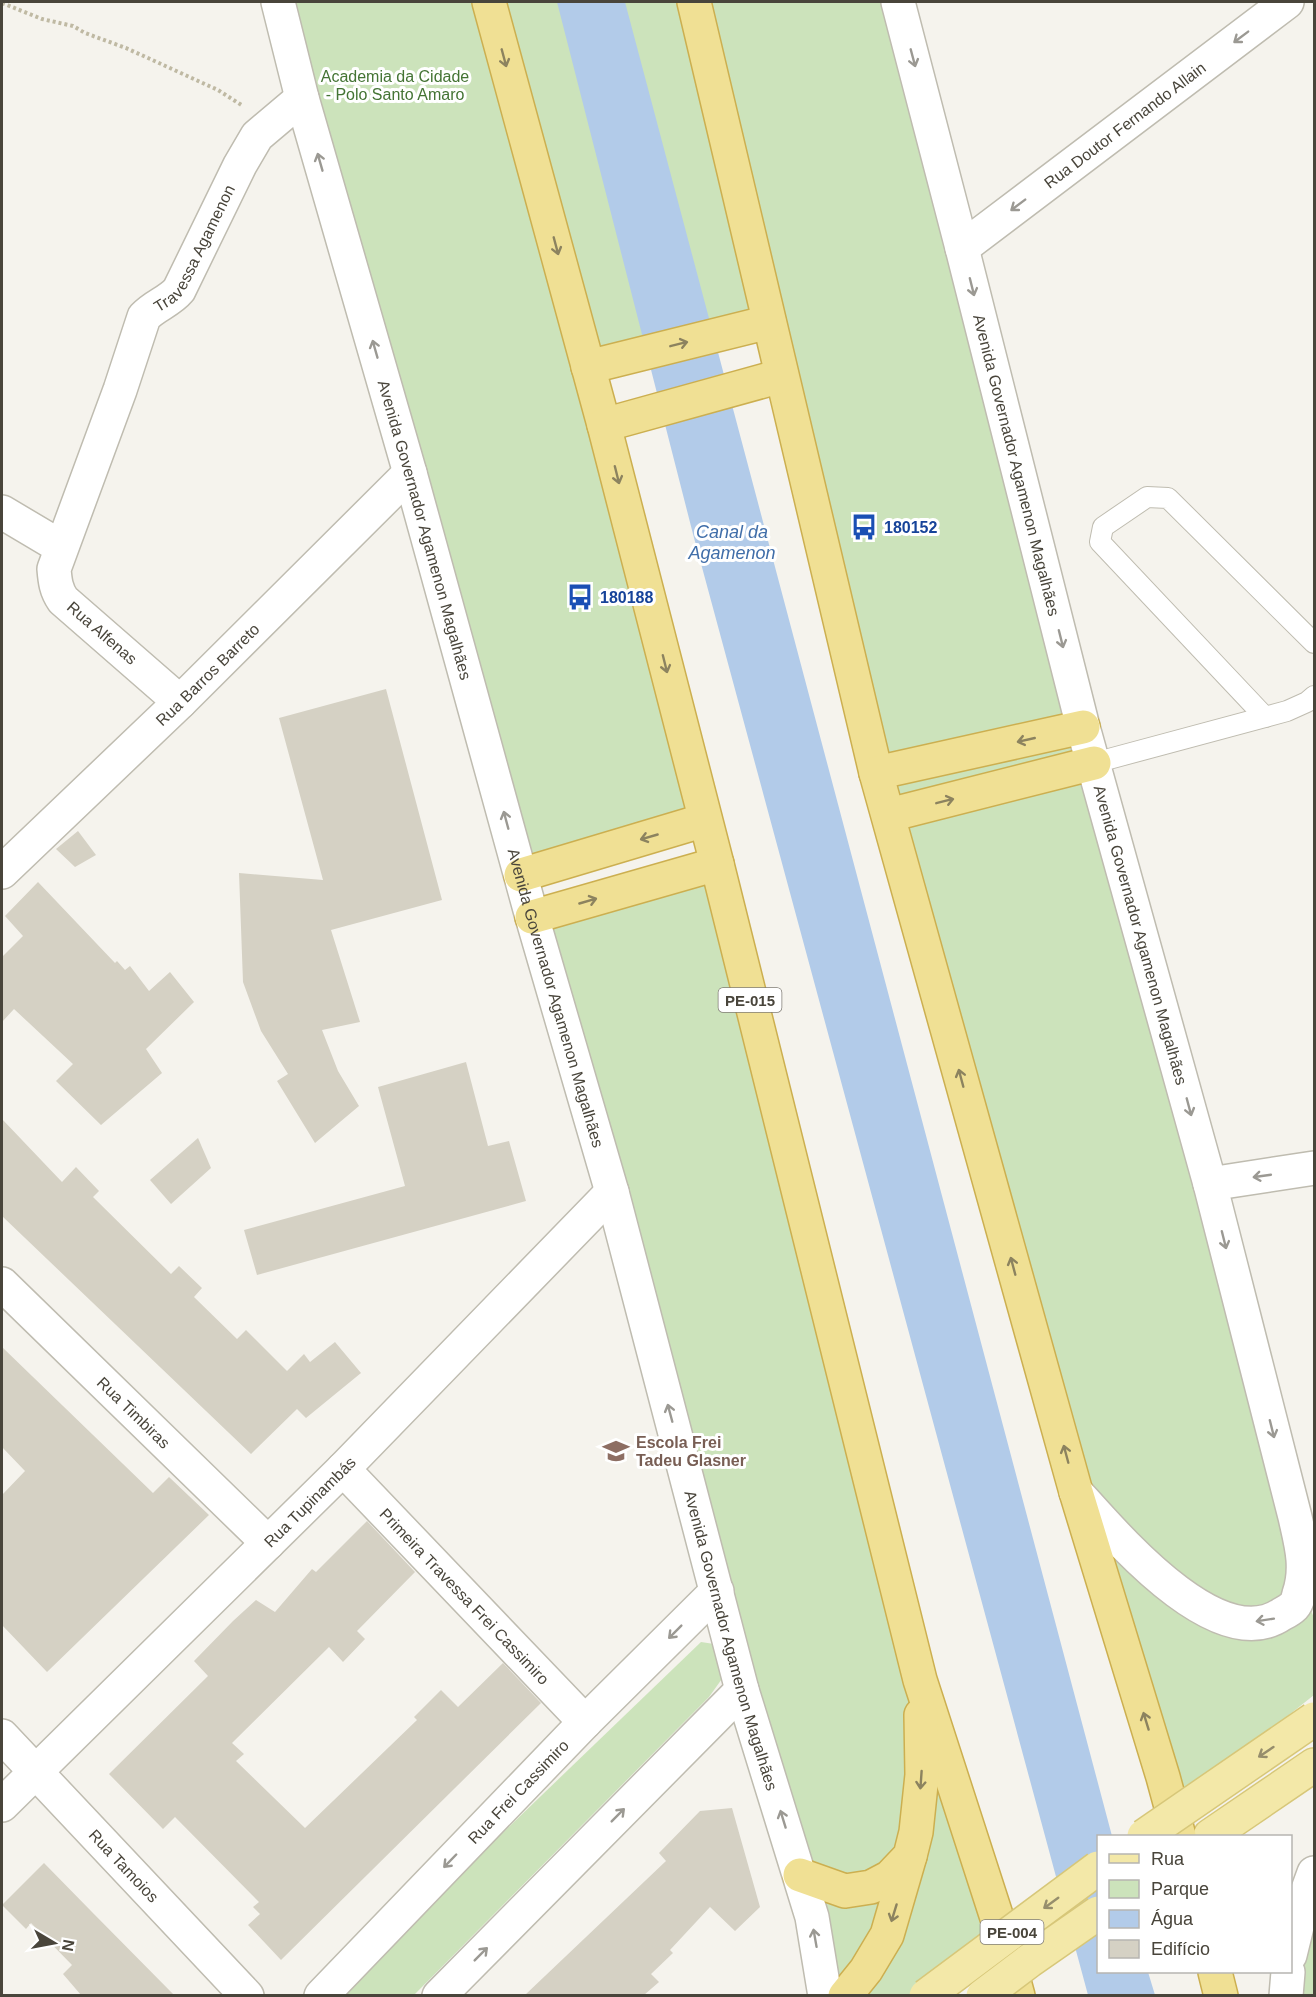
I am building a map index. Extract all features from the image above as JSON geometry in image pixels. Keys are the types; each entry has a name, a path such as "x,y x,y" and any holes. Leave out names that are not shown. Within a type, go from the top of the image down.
{"highway":[{"name":"PE-015","path":"489,2 604,425 717,864 920,1680 997,1918 1018,1995"},
{"name":"Avenida Governador Agamenon Magalhães","path":"694,2 769,380 1076,1492 1179,1835"},
{"path":"588,367 757,325"},
{"path":"604,425 769,380"},
{"path":"876,773 1083,727"},
{"path":"888,815 1094,763"},
{"path":"521,875 705,820"},
{"path":"532,918 717,864"},
{"path":"845,1995 866,1970 887,1935 916,1832 922,1775 920,1680"},
{"path":"800,1875 845,1891 870,1887 890,1877 910,1856"},
{"path":"1216,1973 1221,1995"}],"main road":[{"path":"1145,1835 1314,1719"},
{"path":"1211,1835 1314,1765"},
{"name":"PE-004","path":"926,1995 1097,1869"},
{"name":"PE-004","path":"983,1995 1097,1914"}],"street":[{"name":"Avenida Governador Agamenon Magalhães","path":"278,2 302,98 410,472 532,918 612,1192 742,1690 812,1917 825,1995"},
{"name":"Avenida Governador Agamenon Magalhães","path":"898,2 1083,727 1210,1184 1304,1561 1303,1582 1295,1606 1275,1619 1257,1622 1230,1621 1208,1612 1168,1585 1122,1543 1076,1492"},
{"name":"Rua Doutor Fernando Allain","path":"962,248 1287,2"},
{"name":"Travessa Agamenon","path":"61,547 120,390 144,317 172,298 179,290 240,165 257,136 302,98"},
{"name":"Rua Barros Barreto","path":"2,872 180,702 410,472"},
{"path":"2,512 61,547"},
{"name":"Rua Alfenas","path":"61,547 54,568 55,583 63,600 180,702"},
{"path":"1210,1184 1314,1168"},
{"name":"Rua Tupinambás","path":"2,1805 343,1469 612,1192"},
{"name":"Rua Timbiras","path":"2,1284 268,1543"},
{"name":"Primeira Travessa Frei Cassimiro","path":"343,1469 585,1722"},
{"name":"Rua Frei Cassimiro","path":"321,1995 585,1722 717,1591"},
{"path":"439,1995 742,1690"},
{"name":"Rua Tamoios","path":"2,1736 247,1995"},
{"path":"1300,1935 1302,1906 1314,1873"},
{"path":"1286,1995 1288,1973"}],"lane":[{"path":"1265,717 1100,542 1103,527 1147,496 1168,498 1314,643"},
{"path":"1094,763 1287,711 1314,696"}],"path":[{"path":"2,3 42,19 73,26 85,33 126,48 218,90 271,124"}],"green space":[{"name":"Academia da Cidade - Polo Santo Amaro","path":"278,2 883,2 1208,1196 1284,1542 1314,1618 1314,1695 1171,1809 769,323 589,367 705,820 521,875"},
{"path":"717,864 997,1918 927,1995 813,1995 813,1967 532,917"},
{"path":"701,1642 714,1644 724,1676 709,1697 414,1995 333,1996"},
{"path":"1314,1934 1314,1995 1293,1996 1303,1946"}],"water":[{"name":"Canal da Agamenon","path":"557,2 625,2 1112,1835 1097,1835 1097,1973 1148,1973 1155,1995 1088,1995 693,534"}],"building":[{"path":"386,689 442,900 331,930 360,1022 322,1030 338,1071 359,1106 315,1143 277,1081 288,1074 261,1031 243,982 239,873 323,880 279,718"},
{"path":"78,831 96,855 75,867 56,849"},
{"path":"38,882 115,963 117,961 125,970 130,966 149,991 170,972 194,1002 146,1049 162,1073 101,1125 56,1081 73,1064 14,1009 2,1022 2,957 23,936 5,916"},
{"path":"466,1062 488,1146 509,1141 526,1201 257,1275 244,1230 405,1186 378,1087"},
{"path":"2,1119 62,1182 76,1167 99,1191 93,1197 171,1274 179,1266 202,1288 194,1297 237,1339 246,1330 287,1371 304,1354 310,1362 335,1342 361,1373 306,1418 297,1409 251,1454 2,1216"},
{"path":"198,1138 211,1168 171,1204 150,1180"},
{"path":"2,1347 153,1493 169,1477 209,1515 47,1672 2,1625 2,1495 25,1471 2,1447"},
{"path":"367,1521 415,1572 357,1631 365,1639 343,1662 329,1647 232,1743 244,1754 236,1761 305,1828 417,1720 414,1717 441,1690 458,1707 503,1663 541,1703 281,1960 248,1925 260,1914 253,1907 259,1902 175,1817 163,1829 109,1774 208,1676 194,1661 233,1621 256,1600 275,1612 312,1569 316,1572"},
{"path":"732,1808 760,1907 735,1931 710,1907 670,1950 673,1953 651,1974 659,1982 644,1995 525,1995 666,1861 659,1853 700,1811"},
{"path":"44,1863 174,1995 81,1995 63,1974 72,1965 31,1923 26,1929 2,1905"}],"place":[{"name":"180152","path":"864,527"},
{"name":"180188","path":"580,597"},
{"name":"Escola Frei Tadeu Glasner","path":"616,1451"}]}
